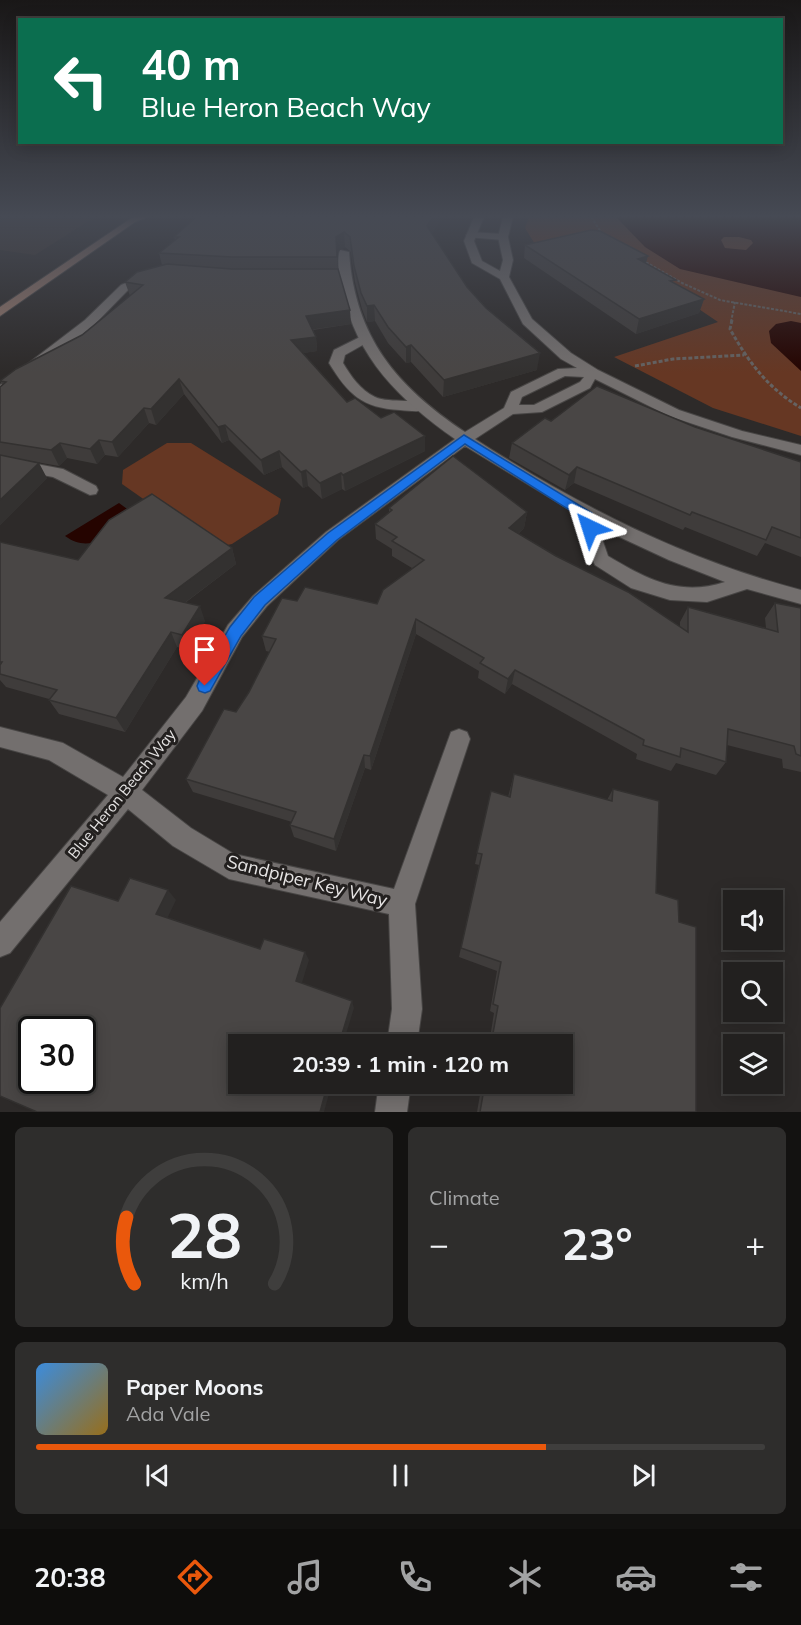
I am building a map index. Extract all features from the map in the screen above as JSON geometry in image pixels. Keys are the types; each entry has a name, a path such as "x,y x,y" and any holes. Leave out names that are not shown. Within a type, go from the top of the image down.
{"main road":[{"path":"0,312 62,269"}],"street":[{"path":"341,269 340,277 364,339 383,368 423,407 464,439 588,516 743,583 801,597"},
{"path":"488,269 504,277 527,321 566,356 593,374 674,413 737,434 801,450"},
{"path":"504,277 506,269"},
{"path":"0,392 89,323 125,287 148,276 159,274"},
{"path":"364,339 339,353 336,363 356,393 373,402 390,406 423,407"},
{"name":"Blue Heron Beach Way","path":"510,410 516,395 563,372 593,374"},
{"name":"Blue Heron Beach Way","path":"0,943 126,792 194,704 235,632 260,601 332,536 464,439 510,410 537,410 585,385 593,374"},
{"path":"0,462 57,473 90,490"},
{"path":"588,516 592,539 601,560 638,583 670,593 707,595 743,583"},
{"name":"Sandpiper Key Way","path":"0,737 56,751 74,764 126,792 182,837 228,866 402,904"},
{"name":"Sandpiper Key Way","path":"403,1034 407,1009 402,904 459,739"},
{"path":"391,1112 393,1094"}],"path":[{"path":"657,269 720,300 801,314"},
{"path":"735,302 730,329 751,367 782,397 801,408"},
{"path":"608,381 631,367 673,359 744,355"}],"shaded area":[{"path":"640,269 801,269 801,436 713,408 614,357 718,322"},
{"path":"680,269 801,269 801,297"},
{"path":"791,321 801,323 801,371 771,343 769,331 776,324"},
{"path":"167,443 191,443 281,499 278,514 232,544 213,548 122,484 123,470"},
{"path":"119,503 134,514 102,539 85,543 65,536"}],"building":[{"path":"149,269 338,269 350,310 306,316 316,337 291,340 347,402 355,398 381,418 394,412 425,436 343,475 341,473 320,483 306,470 301,472 279,451 261,460 225,425 218,427 179,379 151,409 144,408 112,442 99,440 90,449 60,443 51,450 0,442 0,387 6,382 0,381 16,369 82,335 143,285 125,282 137,272"},
{"path":"355,269 455,269 467,287 486,308 540,353 444,380 411,345 406,347 388,327 374,305 367,306"},
{"path":"562,269 656,269 676,280 670,281 704,299 639,319"},
{"path":"597,386 695,427 801,462 801,538 772,527 766,540 692,512 690,515 577,467 569,475 512,443 545,418 551,421"},
{"path":"0,455 39,463 0,500"},
{"path":"453,456 527,512 509,528 556,556 628,592 688,632 688,607 778,632 775,603 801,608 801,756 796,754 794,746 728,729 726,762 681,748 680,757 643,745 644,740 515,670 508,679 480,663 484,658 416,619 370,756 364,755 334,839 290,825 296,812 186,779 224,709 236,712 249,692 276,639 262,636 282,598 297,601 305,587 377,604 383,590 424,560 392,541 397,537 375,524 392,510 389,508"},
{"path":"152,494 232,548 165,598 200,606 182,635 171,632 116,718 49,700 57,690 0,674 2,662 0,662 0,542 78,560 109,520"},
{"path":"514,774 612,801 613,789 659,801 656,893 678,900 679,922 696,927 696,1112 480,1112 483,1094 573,1094 573,1034 493,1034 498,1006 493,1004 501,962 461,948 482,854 477,853 491,791 510,797"},
{"path":"130,878 168,890 156,914 260,949 264,939 305,952 296,981 352,1001 342,1034 228,1034 228,1094 325,1094 320,1112 37,1112 0,1096 0,1008 71,886 118,901"}],"route":[{"path":"205,686 235,632 260,601 292,570 332,536 464,439 588,516 590,528"}]}
